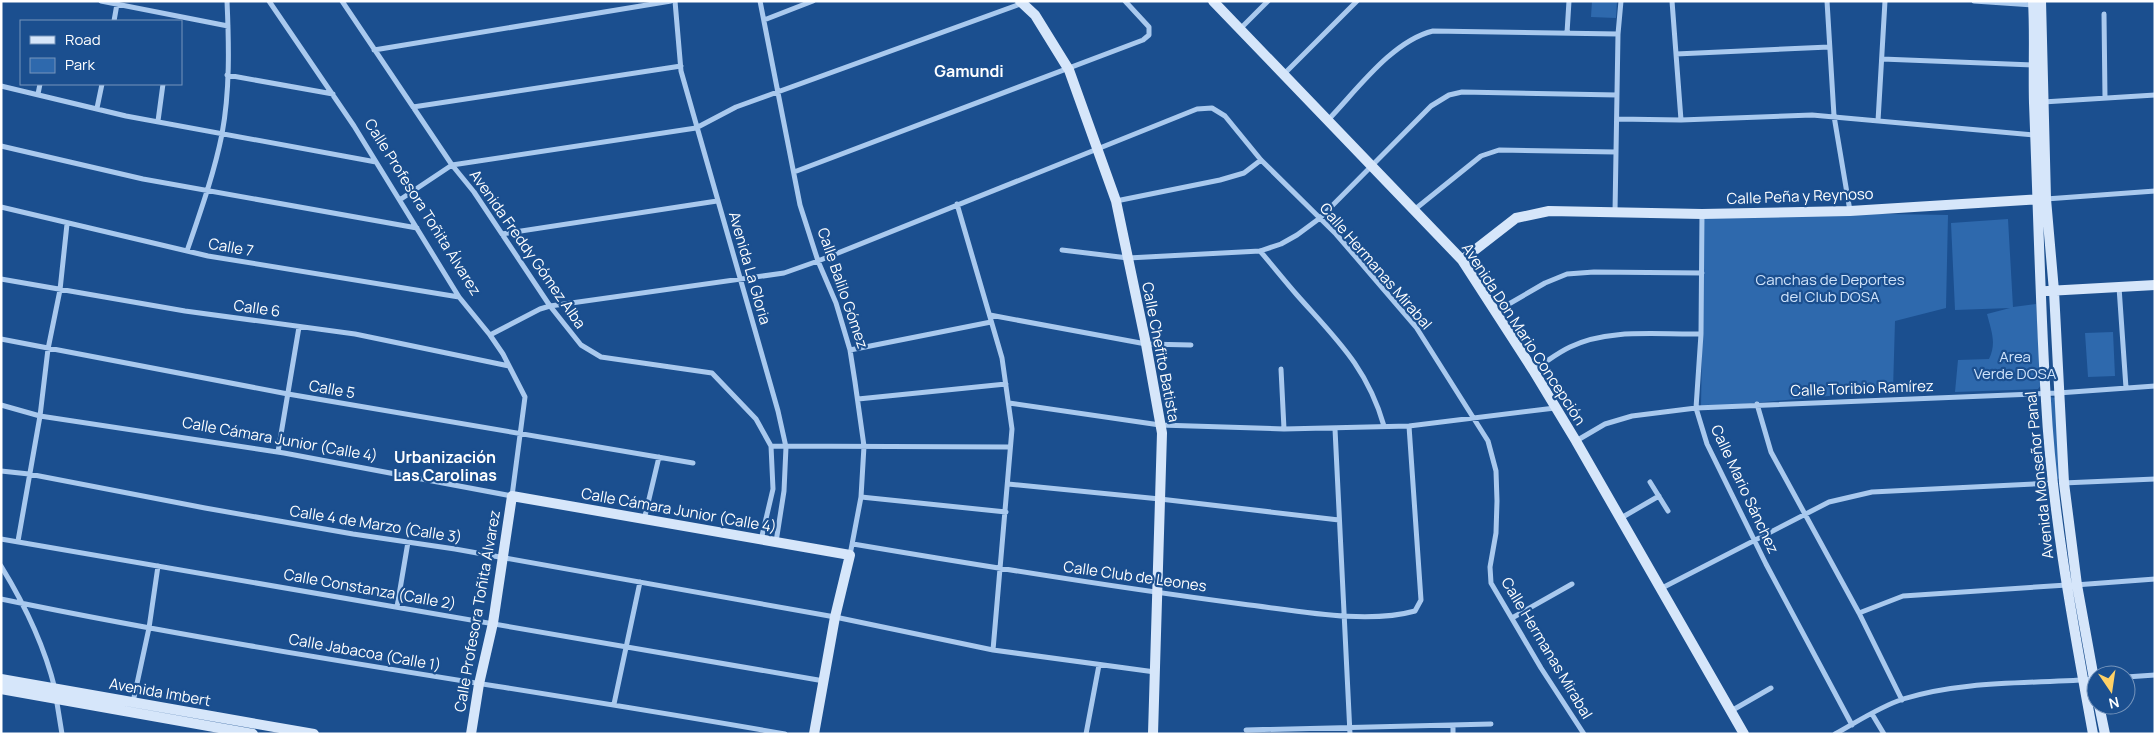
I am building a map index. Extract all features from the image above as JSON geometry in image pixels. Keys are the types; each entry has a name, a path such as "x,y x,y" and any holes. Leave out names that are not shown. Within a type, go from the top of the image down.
{"street":[{"path":"101,1 228,26"},
{"path":"188,251 207,191 222,134 227,75 227,1"},
{"name":"Calle Profesora Toñita Álvarez","path":"268,1 333,94 400,199 459,297 490,334 525,398 493,622 479,684 471,734"},
{"name":"Avenida Freddy Gómez Alba","path":"342,1 452,165 474,192 550,306 581,345 601,357 712,373 756,419 771,446"},
{"path":"374,50 671,1"},
{"name":"Avenida La Gloria","path":"674,1 681,66 696,128 778,411 786,447 784,491 776,542"},
{"name":"Calle Balilo Gómez","path":"760,1 800,205 818,261 836,303 850,350 864,446 861,497 853,544 835,617 814,734"},
{"path":"764,20 813,1"},
{"path":"794,172 1069,70 1143,40 1149,35 1149,27 1125,1"},
{"name":"Avenida Don Mario Concepción","path":"1213,1 1462,260 1576,441 1744,734"},
{"path":"1240,29 1268,1"},
{"path":"1284,74 1357,1"},
{"path":"1567,33 1568,1"},
{"path":"1615,212 1618,34 1621,1"},
{"path":"1672,1 1681,120"},
{"path":"1827,1 1834,116 1850,210"},
{"path":"1878,121 1884,1"},
{"path":"1974,1 2036,2"},
{"path":"400,199 452,165 696,128 736,107 1022,2"},
{"name":"Calle Chefito Batista","path":"1022,2 1036,15 1069,70 1116,201 1146,344 1160,425 1158,593 1153,734"},
{"name":"Avenida Monseñor Panal","path":"2036,2 2033,65 2039,103 2036,135 2054,291 2058,392 2072,585"},
{"name":"Avenida Monseñor Panal","path":"2036,2 2042,200 2041,292 2052,484 2088,665"},
{"path":"114,20 118,4"},
{"path":"2104,14 2105,98"},
{"path":"1328,120 1382,63 1408,41 1420,34 1433,31 1618,34"},
{"path":"1676,54 1829,47"},
{"path":"1882,59 2033,65"},
{"path":"413,107 681,66"},
{"path":"227,75 333,94"},
{"path":"38,94 40,85"},
{"path":"98,108 102,85"},
{"path":"158,121 163,85"},
{"path":"1,86 222,134 376,162"},
{"path":"1062,250 1128,258 1260,251 1281,244 1298,235 1320,218 1431,106 1449,95 1462,92 1617,94"},
{"path":"2039,103 2155,95"},
{"name":"Calle Hermanas Mirabal","path":"1097,148 1197,109 1212,108 1225,116 1261,160 1320,218 1416,327 1488,441 1496,471 1496,533 1490,567 1491,583 1541,668 1584,734"},
{"path":"1617,119 1681,120 1804,115 1834,116 2036,135"},
{"path":"1,146 143,179 417,228"},
{"path":"490,334 540,309 550,306 784,273 1097,148"},
{"path":"1414,210 1482,156 1490,152 1499,150 1616,152"},
{"path":"1116,201 1220,180 1244,173 1261,160"},
{"name":"Calle Peña y Reynoso","path":"1462,260 1516,218 1549,211 1702,214 1850,210 2042,200 2155,191"},
{"path":"502,234 717,201"},
{"path":"957,204 1002,358 1012,429 993,650"},
{"name":"Calle 7","path":"1,207 188,251 459,297"},
{"name":"Calle Mario Sánchez","path":"1702,214 1701,334 1696,408 1707,444 1754,540 1852,725"},
{"path":"18,541 40,416 48,349 60,290 67,224"},
{"path":"1260,251 1297,295 1332,332 1362,372 1377,402 1384,426"},
{"path":"1495,312 1567,274 1594,272 1702,273"},
{"name":"Calle 6","path":"1,278 185,311 355,334 509,366"},
{"path":"2041,292 2155,285"},
{"path":"2119,287 2126,388"},
{"path":"990,315 1146,344 1191,345"},
{"path":"850,350 991,322"},
{"path":"278,452 299,327"},
{"path":"1533,370 1570,347 1593,339 1619,335 1701,334"},
{"name":"Calle 5","path":"1,339 288,394 693,463"},
{"path":"1281,369 1284,429"},
{"path":"858,399 1006,384"},
{"name":"Calle Toribio Ramírez","path":"1576,441 1605,424 1632,416 1696,408 2046,393 2155,386"},
{"path":"1009,403 1160,425 1284,429 1409,426 1556,408"},
{"path":"1757,404 1771,452 1858,613 1902,700"},
{"name":"Calle Cámara Junior (Calle 4)","path":"1,405 40,416 278,452 644,520 850,555"},
{"name":"Calle Club de Leones","path":"853,544 1158,593 1344,616 1404,614 1415,611 1422,600 1409,426"},
{"path":"1335,429 1350,731"},
{"path":"761,540 773,489 771,446 1010,447"},
{"path":"644,520 659,457"},
{"name":"Calle 4 de Marzo (Calle 3)","path":"1,471 29,474 205,508 835,617 993,650 1156,672"},
{"path":"1662,588 1829,502 1872,492 2155,479"},
{"path":"1650,482 1668,511"},
{"path":"1008,484 1160,498 1339,520"},
{"path":"1621,518 1658,496"},
{"path":"861,497 1006,512"},
{"name":"Calle Constanza (Calle 2)","path":"1,538 824,681"},
{"path":"397,607 408,542"},
{"path":"1,566 24,604 40,641 56,694 62,734"},
{"path":"133,703 149,628 158,566"},
{"path":"1858,613 1904,596 2155,579"},
{"path":"614,704 640,582"},
{"path":"1512,618 1572,584"},
{"name":"Calle Jabacoa (Calle 1)","path":"1,599 149,628 785,734"},
{"path":"1086,734 1099,665"},
{"path":"2136,676 2155,675"},
{"name":"Avenida Imbert","path":"1,679 56,694 253,730 314,734"},
{"path":"1835,734 1902,700 1939,690 2086,679"},
{"path":"1730,711 1771,688"},
{"name":"Avenida Imbert","path":"1,689 133,703 253,730"},
{"path":"1872,714 1884,734"},
{"name":"Avenida Monseñor Panal","path":"2092,715 2093,734"},
{"path":"2101,715 2105,734"},
{"path":"1246,730 1350,731 1492,724"},
{"path":"1453,734 1454,725"}],"green space":[{"path":"1592,1 1617,1 1616,18 1591,17"},
{"name":"Canchas de Deportes del Club DOSA","path":"1759,212 1948,215 1946,308 1895,321 1893,390 1701,408 1704,219"},
{"name":"Area Verde DOSA","path":"2008,219 2013,307 2036,304 2041,385 2038,389 1955,392 1958,360 1989,359 1993,342 1987,314 2010,308 1955,310 1951,223"},
{"path":"2113,332 2115,376 2088,377 2085,333"},
{"path":"2050,397 2056,398 2060,478 2055,480"}],"district":[{"name":"Gamundi","path":"969,71"},
{"name":"Urbanización Las Carolinas","path":"445,466"}]}
